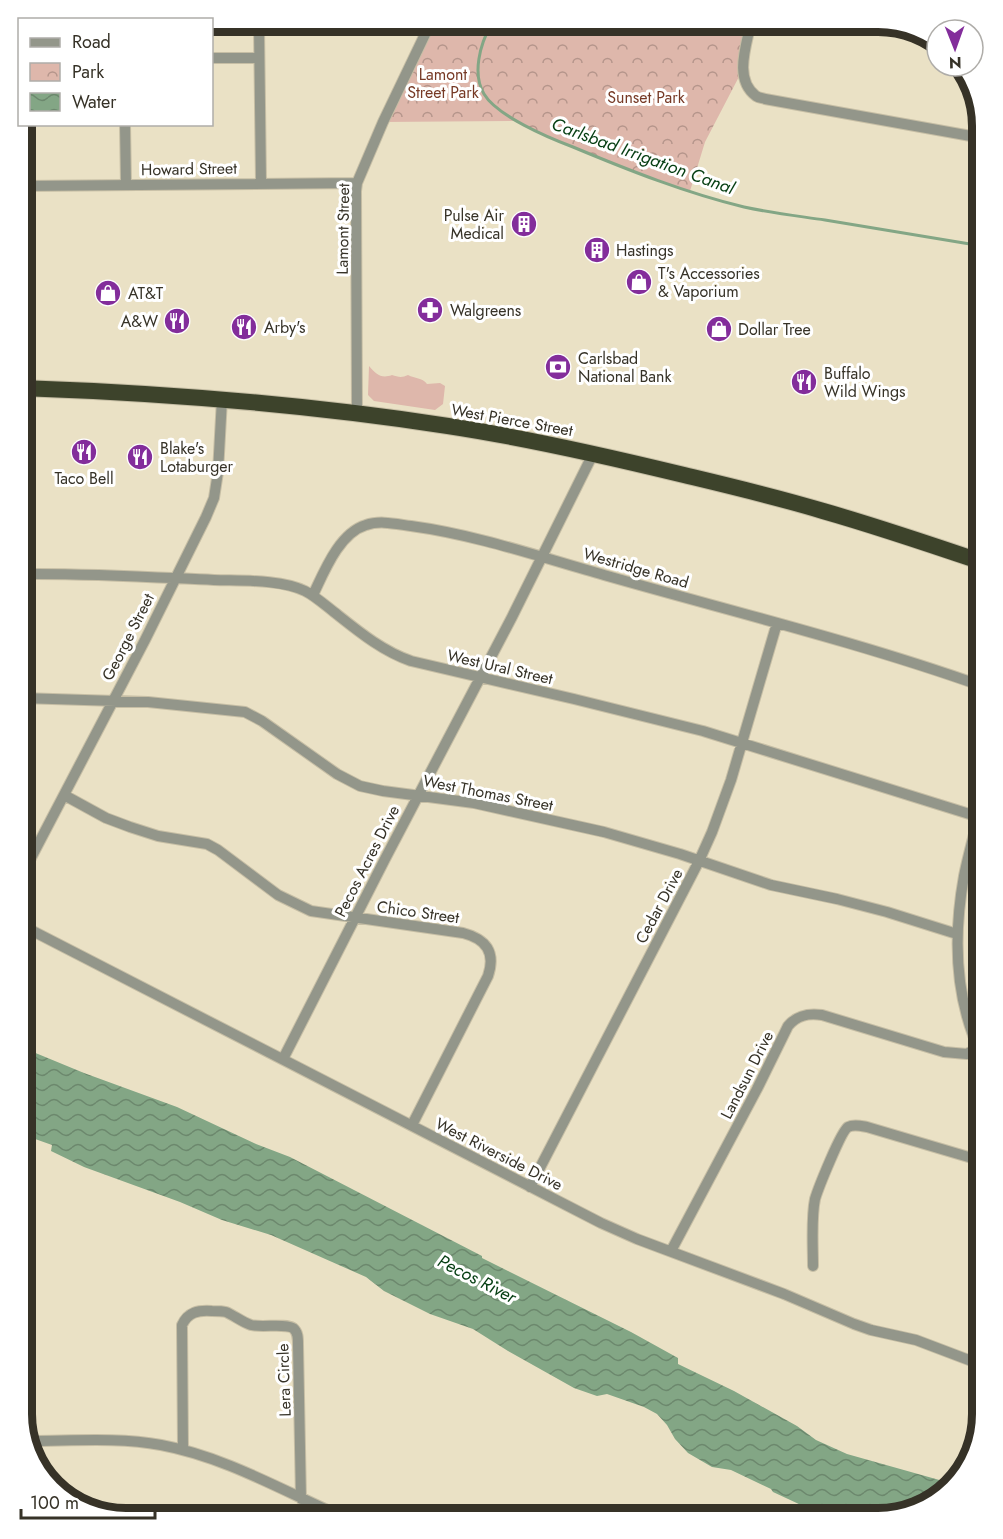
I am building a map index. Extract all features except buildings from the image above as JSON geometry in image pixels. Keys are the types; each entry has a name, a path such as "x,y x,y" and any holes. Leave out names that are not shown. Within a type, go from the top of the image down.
{"highway":[{"name":"West Pierce Street","path":"32,388 222,399 357,413 478,431 593,454 752,492 822,511 972,559"}],"street":[{"path":"259,31 261,183"},
{"name":"Lamont Street","path":"357,413 357,183 426,31"},
{"path":"749,32 743,69 746,81 756,96 972,136"},
{"path":"213,58 259,58"},
{"path":"125,126 126,185"},
{"name":"Howard Street","path":"32,186 357,183"},
{"name":"George Street","path":"31,857 206,518 214,498 218,472 222,399"},
{"name":"Pecos Acres Drive","path":"283,1059 593,454"},
{"name":"Westridge Road","path":"313,596 342,542 356,529 374,523 423,528 466,536 777,623 885,654 972,683"},
{"name":"West Ural Street","path":"32,574 81,573 272,583 296,587 313,596 365,637 399,657 703,731 972,815"},
{"name":"Cedar Drive","path":"530,1187 699,861 724,802 777,623"},
{"name":"West Thomas Street","path":"32,698 112,700 245,712 262,721 318,762 351,782 370,788 506,809 649,844 771,885 887,912 957,934"},
{"name":"Chico Street","path":"64,795 106,818 130,827 158,836 207,844 279,895 303,908 318,913 472,936 483,943 491,956 491,967 484,985 412,1125"},
{"path":"972,844 964,875 957,934 961,995 972,1032"},
{"name":"West Riverside Drive","path":"31,930 601,1223 637,1239 784,1294 854,1324 916,1340 972,1361"},
{"name":"Landsun Drive","path":"671,1251 792,1021 807,1014 822,1015 944,1052 972,1053"},
{"path":"813,1266 815,1199 836,1147 846,1129 851,1126 867,1127 972,1158"},
{"name":"Lera Circle","path":"183,1450 182,1326 184,1319 193,1312 202,1310 224,1311 250,1324 289,1326 298,1336 301,1499"},
{"path":"36,1441 126,1441 159,1444 222,1463 320,1507"}],"green space":[{"name":"Sunset Park","path":"426,31 749,32 743,69 705,142 690,191 581,151 541,134 518,121 383,122"},
{"path":"369,366 382,376 408,375 423,380 427,384 440,383 445,386 443,404 435,410 374,401 368,395"}],"water":[{"name":"Pecos River","path":"31,1051 177,1107 256,1144 290,1157 482,1258 631,1332 678,1358 678,1364 734,1391 797,1426 816,1440 847,1454 943,1481 924,1495 890,1507 807,1508 731,1470 712,1467 688,1453 657,1414 644,1407 607,1394 597,1396 574,1388 473,1329 430,1314 384,1291 366,1277 271,1235 222,1220 84,1167 51,1151 52,1145 31,1138"}],"waterway":[{"name":"Carlsbad Irrigation Canal","path":"488,31 481,50 478,68 480,86 484,94 512,118 551,138 657,180 744,207 972,244"}],"place":[{"name":"Pulse Air Medical","path":"524,224"},
{"name":"Hastings","path":"597,250"},
{"name":"T's Accessories & Vaporium","path":"639,282"},
{"name":"AT&T","path":"108,293"},
{"name":"Walgreens","path":"430,310"},
{"name":"A&W","path":"177,321"},
{"name":"Arby's","path":"244,327"},
{"name":"Dollar Tree","path":"719,329"},
{"name":"Carlsbad National Bank","path":"558,367"},
{"name":"Buffalo Wild Wings","path":"804,382"},
{"name":"Taco Bell","path":"84,452"},
{"name":"Blake's Lotaburger","path":"140,457"}],"park label":[{"name":"Lamont Street Park","path":"443,83"}]}
